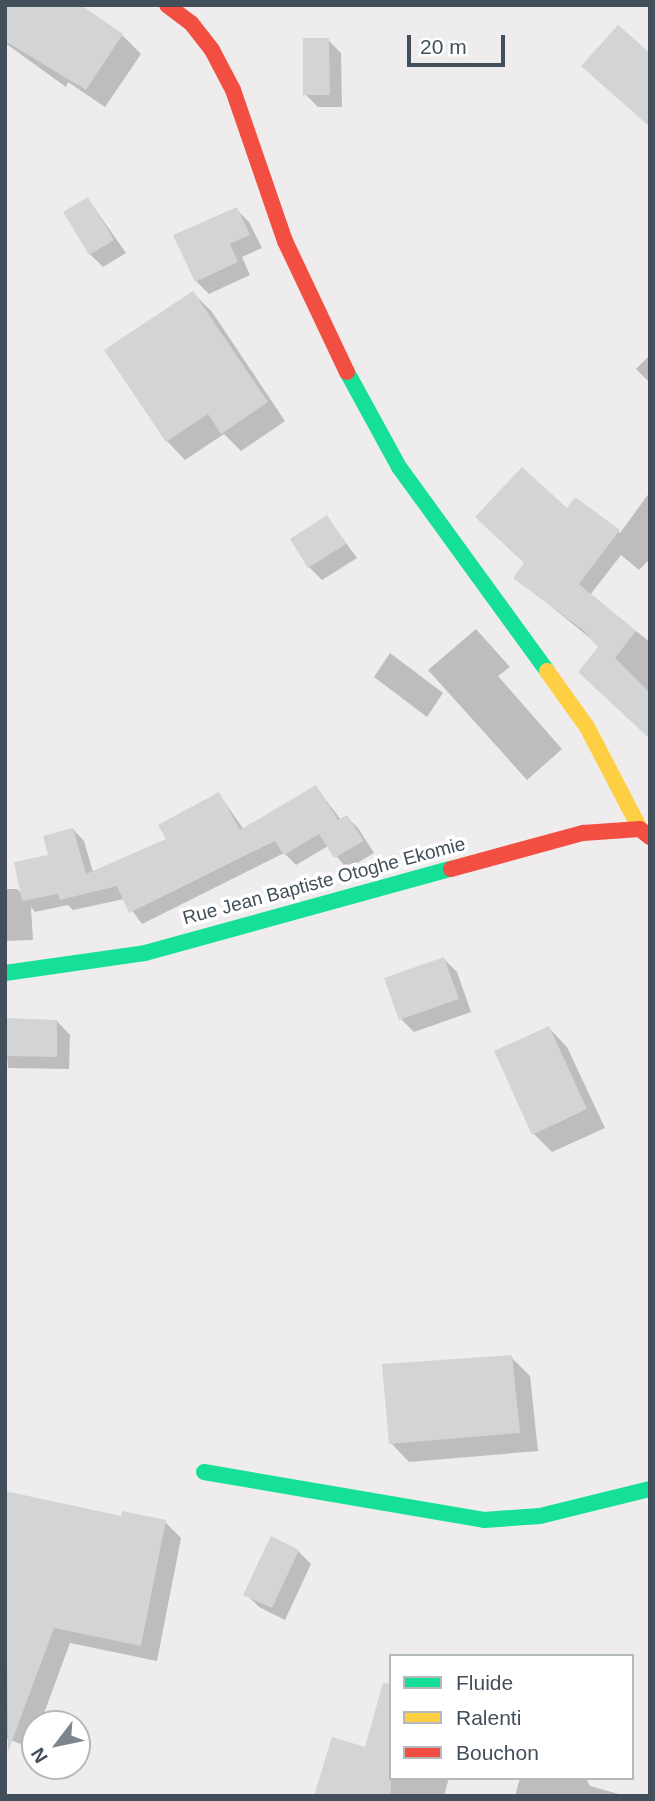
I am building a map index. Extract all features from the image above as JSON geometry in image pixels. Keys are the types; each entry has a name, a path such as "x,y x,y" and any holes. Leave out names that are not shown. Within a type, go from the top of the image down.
{"street":[{"path":"167,5 191,23 212,50 233,90 285,242 323,328 399,467 587,727 645,833"},
{"name":"Rue Jean Baptiste Otoghe Ekomie","path":"5,973 145,953 583,833 645,833"},
{"path":"204,1472 484,1520 540,1516 650,1489"}],"building":[{"path":"5,5 81,5 123,34 86,90 5,41"},
{"path":"618,25 650,53 650,127 581,66"},
{"path":"303,38 329,38 330,95 303,95"},
{"path":"88,197 114,240 89,255 63,212"},
{"path":"237,207 250,235 230,244 238,262 195,282 173,235"},
{"path":"193,291 268,402 221,434 208,414 166,442 104,350"},
{"path":"522,467 567,508 575,497 620,530 579,584 636,631 615,658 650,693 650,739 578,672 598,647 583,630 513,578 524,563 475,517"},
{"path":"327,515 346,544 308,568 290,539"},
{"path":"316,785 338,820 347,815 364,841 334,858 319,834 284,855 275,841 129,913 117,886 60,900 58,894 22,901 14,862 48,855 43,836 73,828 86,874 166,839 158,825 219,792 240,830"},
{"path":"444,957 459,999 399,1020 384,978"},
{"path":"5,1018 57,1020 57,1057 5,1056"},
{"path":"549,1026 587,1109 532,1135 494,1051"},
{"path":"512,1355 520,1433 389,1444 382,1364"},
{"path":"5,1491 121,1516 122,1511 166,1520 141,1646 54,1628 24,1710 21,1710 8,1752"},
{"path":"271,1536 299,1550 272,1608 243,1595"},
{"path":"383,1683 389,1684 391,1796 314,1796 332,1737 365,1747"}],"traffic: fast":[{"path":"347,372 399,467 547,671"},
{"path":"5,973 145,953 451,869"},
{"path":"204,1472 484,1520 540,1516 650,1489"}],"traffic: slow":[{"path":"547,671 587,727 640,829"}],"traffic: jam":[{"path":"167,5 191,23 212,50 233,90 285,241 347,372"},
{"path":"451,869 583,833 640,829 650,837"}]}
